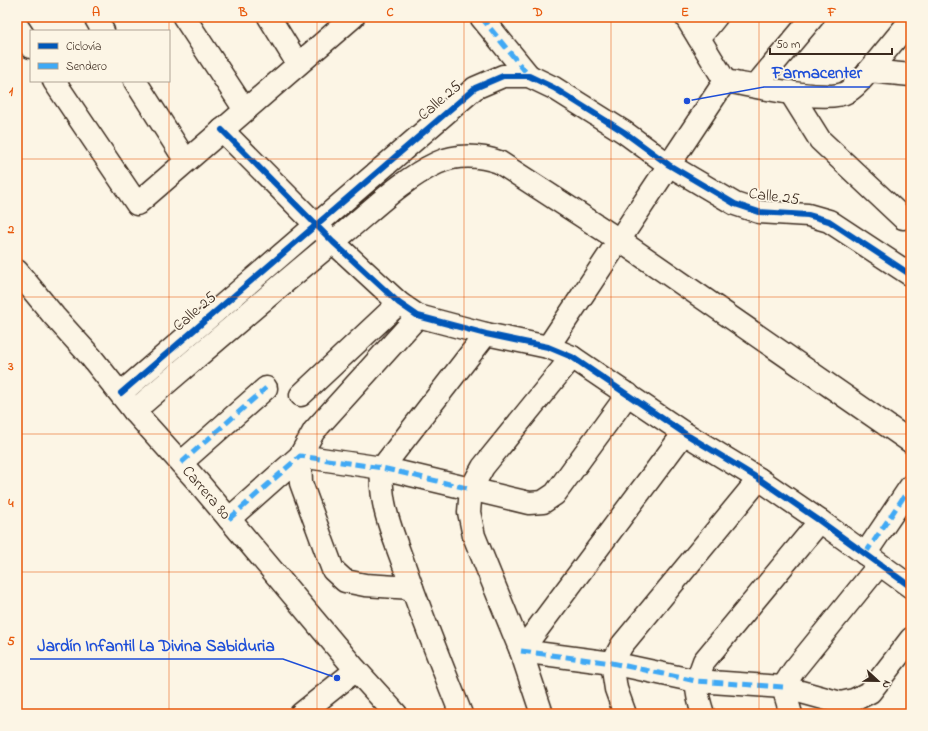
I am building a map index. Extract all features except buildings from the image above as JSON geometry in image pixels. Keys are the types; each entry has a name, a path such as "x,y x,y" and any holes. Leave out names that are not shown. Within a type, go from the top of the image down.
{"street":[{"path":"95,17 102,30"},
{"path":"184,17 245,110"},
{"path":"269,17 298,64"},
{"path":"55,82 137,204 353,17"},
{"path":"686,17 725,81 790,92 833,97 846,93 869,70 911,20"},
{"path":"699,38 716,17"},
{"path":"756,86 813,17"},
{"path":"489,20 529,76"},
{"path":"17,26 30,46"},
{"path":"869,70 911,75"},
{"name":"Calle 25","path":"120,393 475,88 503,76 529,76 554,88 618,128 668,165 735,204 747,209 808,215 829,221 911,275"},
{"path":"548,347 725,81"},
{"path":"136,82 186,161"},
{"path":"790,92 820,140 903,218"},
{"path":"222,130 333,242 399,303 418,316 486,334 548,347 572,357 684,432 759,479 911,587"},
{"path":"134,411 333,242 416,175 438,162 463,156 499,162 618,240 911,442"},
{"name":"Carrera 80","path":"17,272 134,411 229,519 356,670 396,714"},
{"path":"301,395 399,303"},
{"path":"229,519 300,456 314,432 418,316"},
{"path":"461,714 412,588 385,510 381,488 382,468 486,334"},
{"path":"542,714 521,651 474,536 470,512 472,489 484,467 572,357"},
{"path":"181,463 266,388"},
{"path":"300,456 382,468 529,503 543,502 555,494 628,394"},
{"path":"521,651 684,432"},
{"path":"300,456 301,483 333,570 345,581 365,586 412,588"},
{"path":"625,714 616,689 612,663 622,645 759,479"},
{"path":"791,714 783,687 872,559 909,493"},
{"path":"704,714 700,704 696,681 704,661 820,521"},
{"path":"521,651 612,663 696,681 783,687 841,702 854,700 870,692 911,639"},
{"path":"301,714 356,670"}],"marked path":[{"path":"481,17 529,76"},
{"path":"181,463 266,388"},
{"path":"229,519 300,456 382,468 471,489"},
{"path":"865,554 911,486"},
{"path":"521,651 612,663 696,681 783,687"}],"cycle path":[{"path":"121,393 475,88 503,76 529,76 554,88 624,132 669,165 735,204 759,212 808,215 829,221 911,275"},
{"path":"222,130 333,242 399,303 418,316 486,334 548,347 572,357 684,433 759,479 911,587"}],"place":[{"name":"Farmacenter","path":"687,101"},
{"name":"Jardín Infantil La Divina Sabiduria","path":"337,678"}]}
